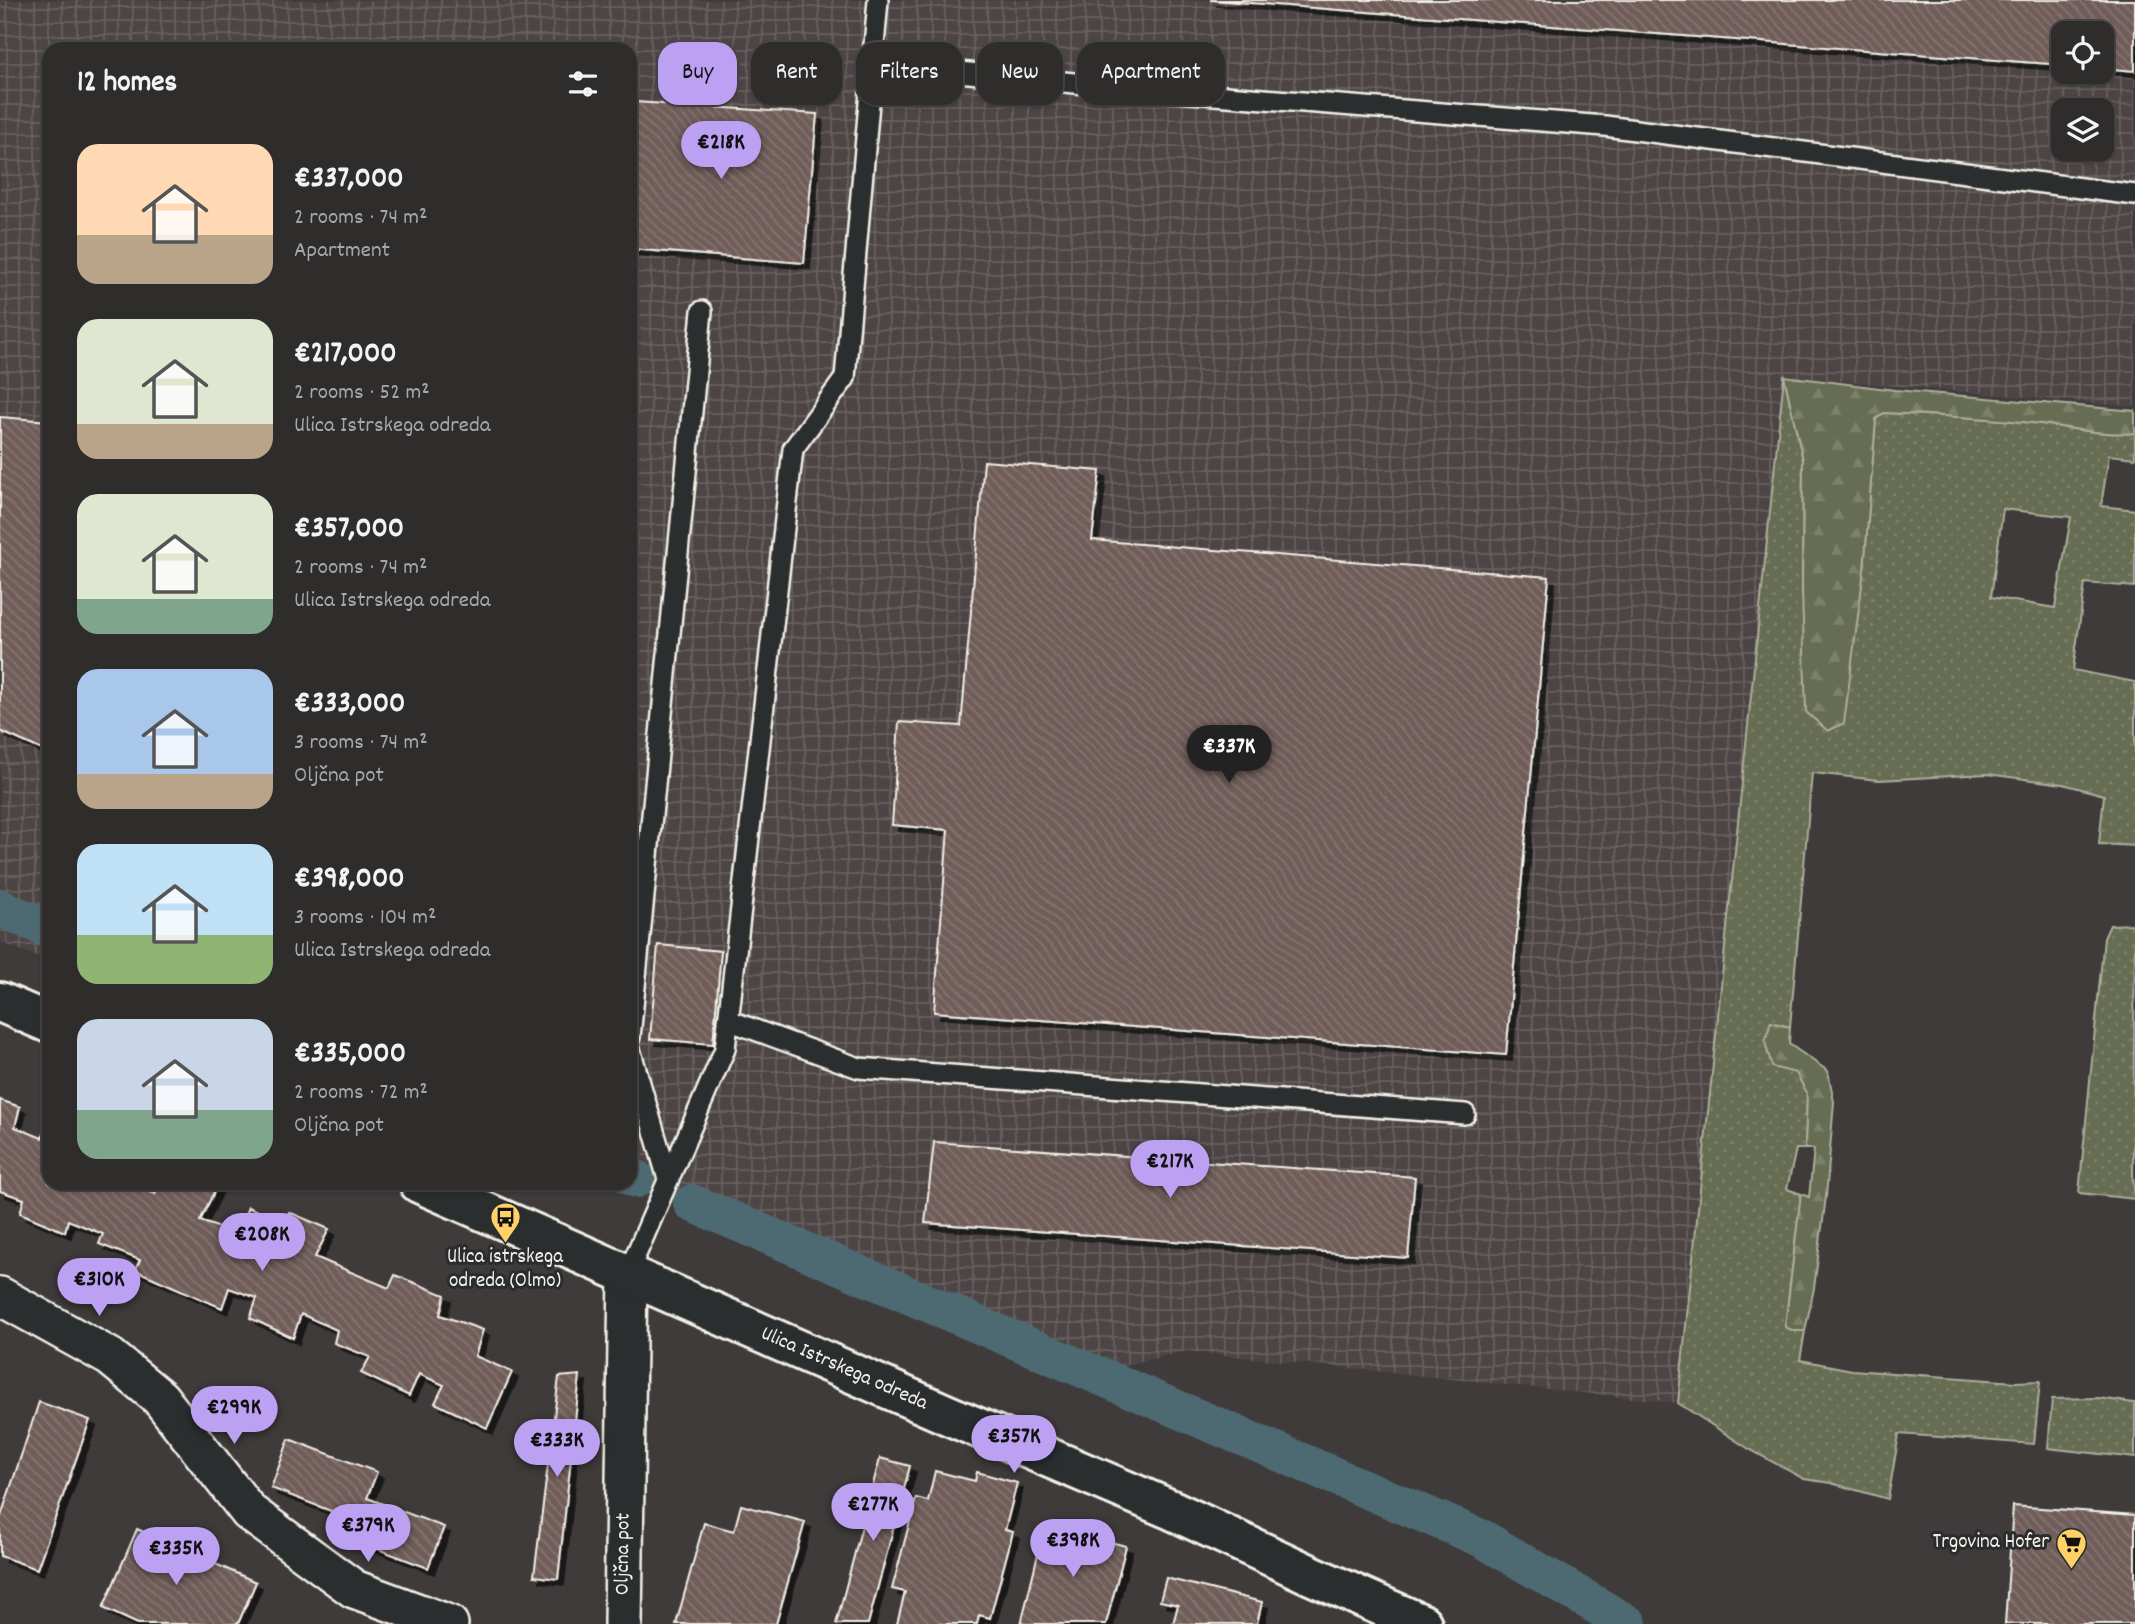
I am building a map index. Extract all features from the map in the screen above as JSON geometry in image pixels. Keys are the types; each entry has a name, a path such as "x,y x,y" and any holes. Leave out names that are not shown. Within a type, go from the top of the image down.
{"street":[{"path":"0,1002 42,1020"},
{"name":"Ulica Istrskega odreda","path":"435,1190 1172,1510 1311,1576 1422,1624"},
{"name":"Oljčna pot","path":"623,1624 628,1273"},
{"path":"0,1296 110,1357 160,1398 249,1512 354,1590 449,1624"}],"lane":[{"path":"875,42 878,0"},
{"path":"963,72 1605,126 2135,195"},
{"path":"628,1273 724,1049 793,449 845,378 870,105"},
{"path":"637,966 702,311"},
{"path":"728,1020 859,1068 1465,1114"},
{"path":"637,1073 668,1179"}],"shaded area":[{"path":"0,0 2135,0 2135,407 1784,376 1678,1403 1187,1351 1117,1367 637,1185 637,42 42,42 42,958 0,942"}],"green space":[{"path":"1784,376 1803,460 1802,591 1864,570 1876,419 1884,413 2135,433 2135,458 2109,455 2101,506 2135,510 2135,587 2085,583 2073,670 2135,682 2135,846 2099,844 2104,795 2063,784 1987,774 1879,780 1812,773 1790,1027 1771,1023 1807,1093 1805,1149 1796,1149 1787,1189 1801,1194 1785,1327 1794,1331 1805,1331 1800,1360 1852,1370 2016,1382 2040,1381 2034,1444 1899,1434 1888,1499 1831,1483 1804,1479 1749,1449 1678,1403","holes":["2003,509 2071,517 2055,608 1991,597"]},
{"path":"1784,376 1895,390 2135,411 2135,433 2122,434 2034,423 1940,416 1884,413 1876,419 1864,570 1844,723 1828,731 1806,712 1802,591 1803,460"},
{"path":"2135,924 2135,1199 2079,1193 2104,938 2110,925"},
{"path":"1771,1022 1790,1027 1789,1044 1828,1071 1834,1102 1826,1197 1814,1288 1805,1331 1794,1331 1785,1327 1801,1194 1809,1197 1814,1149 1805,1149 1807,1093 1796,1073 1772,1067 1765,1042"},
{"path":"2098,1398 2135,1403 2135,1458 2048,1448 2052,1399"}],"building":[{"path":"1210,0 2135,0 2135,71 2114,69 2114,21 2051,21 2051,64"},
{"path":"637,102 817,114 804,263 637,250"},
{"path":"0,417 42,420 42,750 0,731"},
{"path":"984,461 1100,471 1092,540 1549,577 1506,1055 934,1012 948,830 892,825 899,722 961,726"},
{"path":"658,945 721,951 713,1044 650,1039"},
{"path":"0,1100 20,1107 15,1127 42,1138 42,1190 146,1190 155,1194 157,1190 215,1190 200,1221 237,1234 248,1207 285,1223 289,1212 329,1229 315,1257 389,1288 395,1275 445,1295 440,1315 483,1330 475,1356 512,1372 487,1428 435,1403 444,1385 419,1374 409,1396 361,1373 370,1357 334,1343 337,1330 301,1314 293,1338 250,1318 257,1298 229,1288 222,1308 135,1270 140,1260 99,1244 103,1234 68,1220 65,1232 20,1213 24,1199 0,1191"},
{"path":"934,1142 1415,1177 1408,1258 925,1223"},
{"path":"580,1375 558,1579 534,1576 559,1377"},
{"path":"39,1402 90,1420 37,1569 0,1556 0,1519"},
{"path":"289,1439 377,1472 367,1498 444,1527 428,1568 346,1537 352,1519 271,1488"},
{"path":"880,1458 910,1466 868,1624 836,1624"},
{"path":"935,1471 975,1481 977,1472 1017,1483 1005,1530 1013,1532 990,1618 979,1615 977,1624 897,1624 905,1592 892,1589 916,1498 928,1501"},
{"path":"741,1505 805,1522 776,1624 676,1624 704,1523 734,1531"},
{"name":"Trgovina Hofer","path":"2013,1506 2135,1515 2135,1624 2005,1624"},
{"path":"1045,1525 1126,1546 1106,1624 1021,1624"},
{"path":"137,1529 256,1582 238,1624 138,1624 103,1608"},
{"path":"1166,1578 1262,1602 1257,1624 1173,1624 1178,1605 1160,1601"}],"waterway":[{"path":"0,908 42,926"},
{"path":"692,1203 1483,1539 1628,1624"}],"place":[{"name":"Ulica istrskega odreda (Olmo)","path":"505,1245"},
{"name":"Trgovina Hofer","path":"2072,1570"}]}
